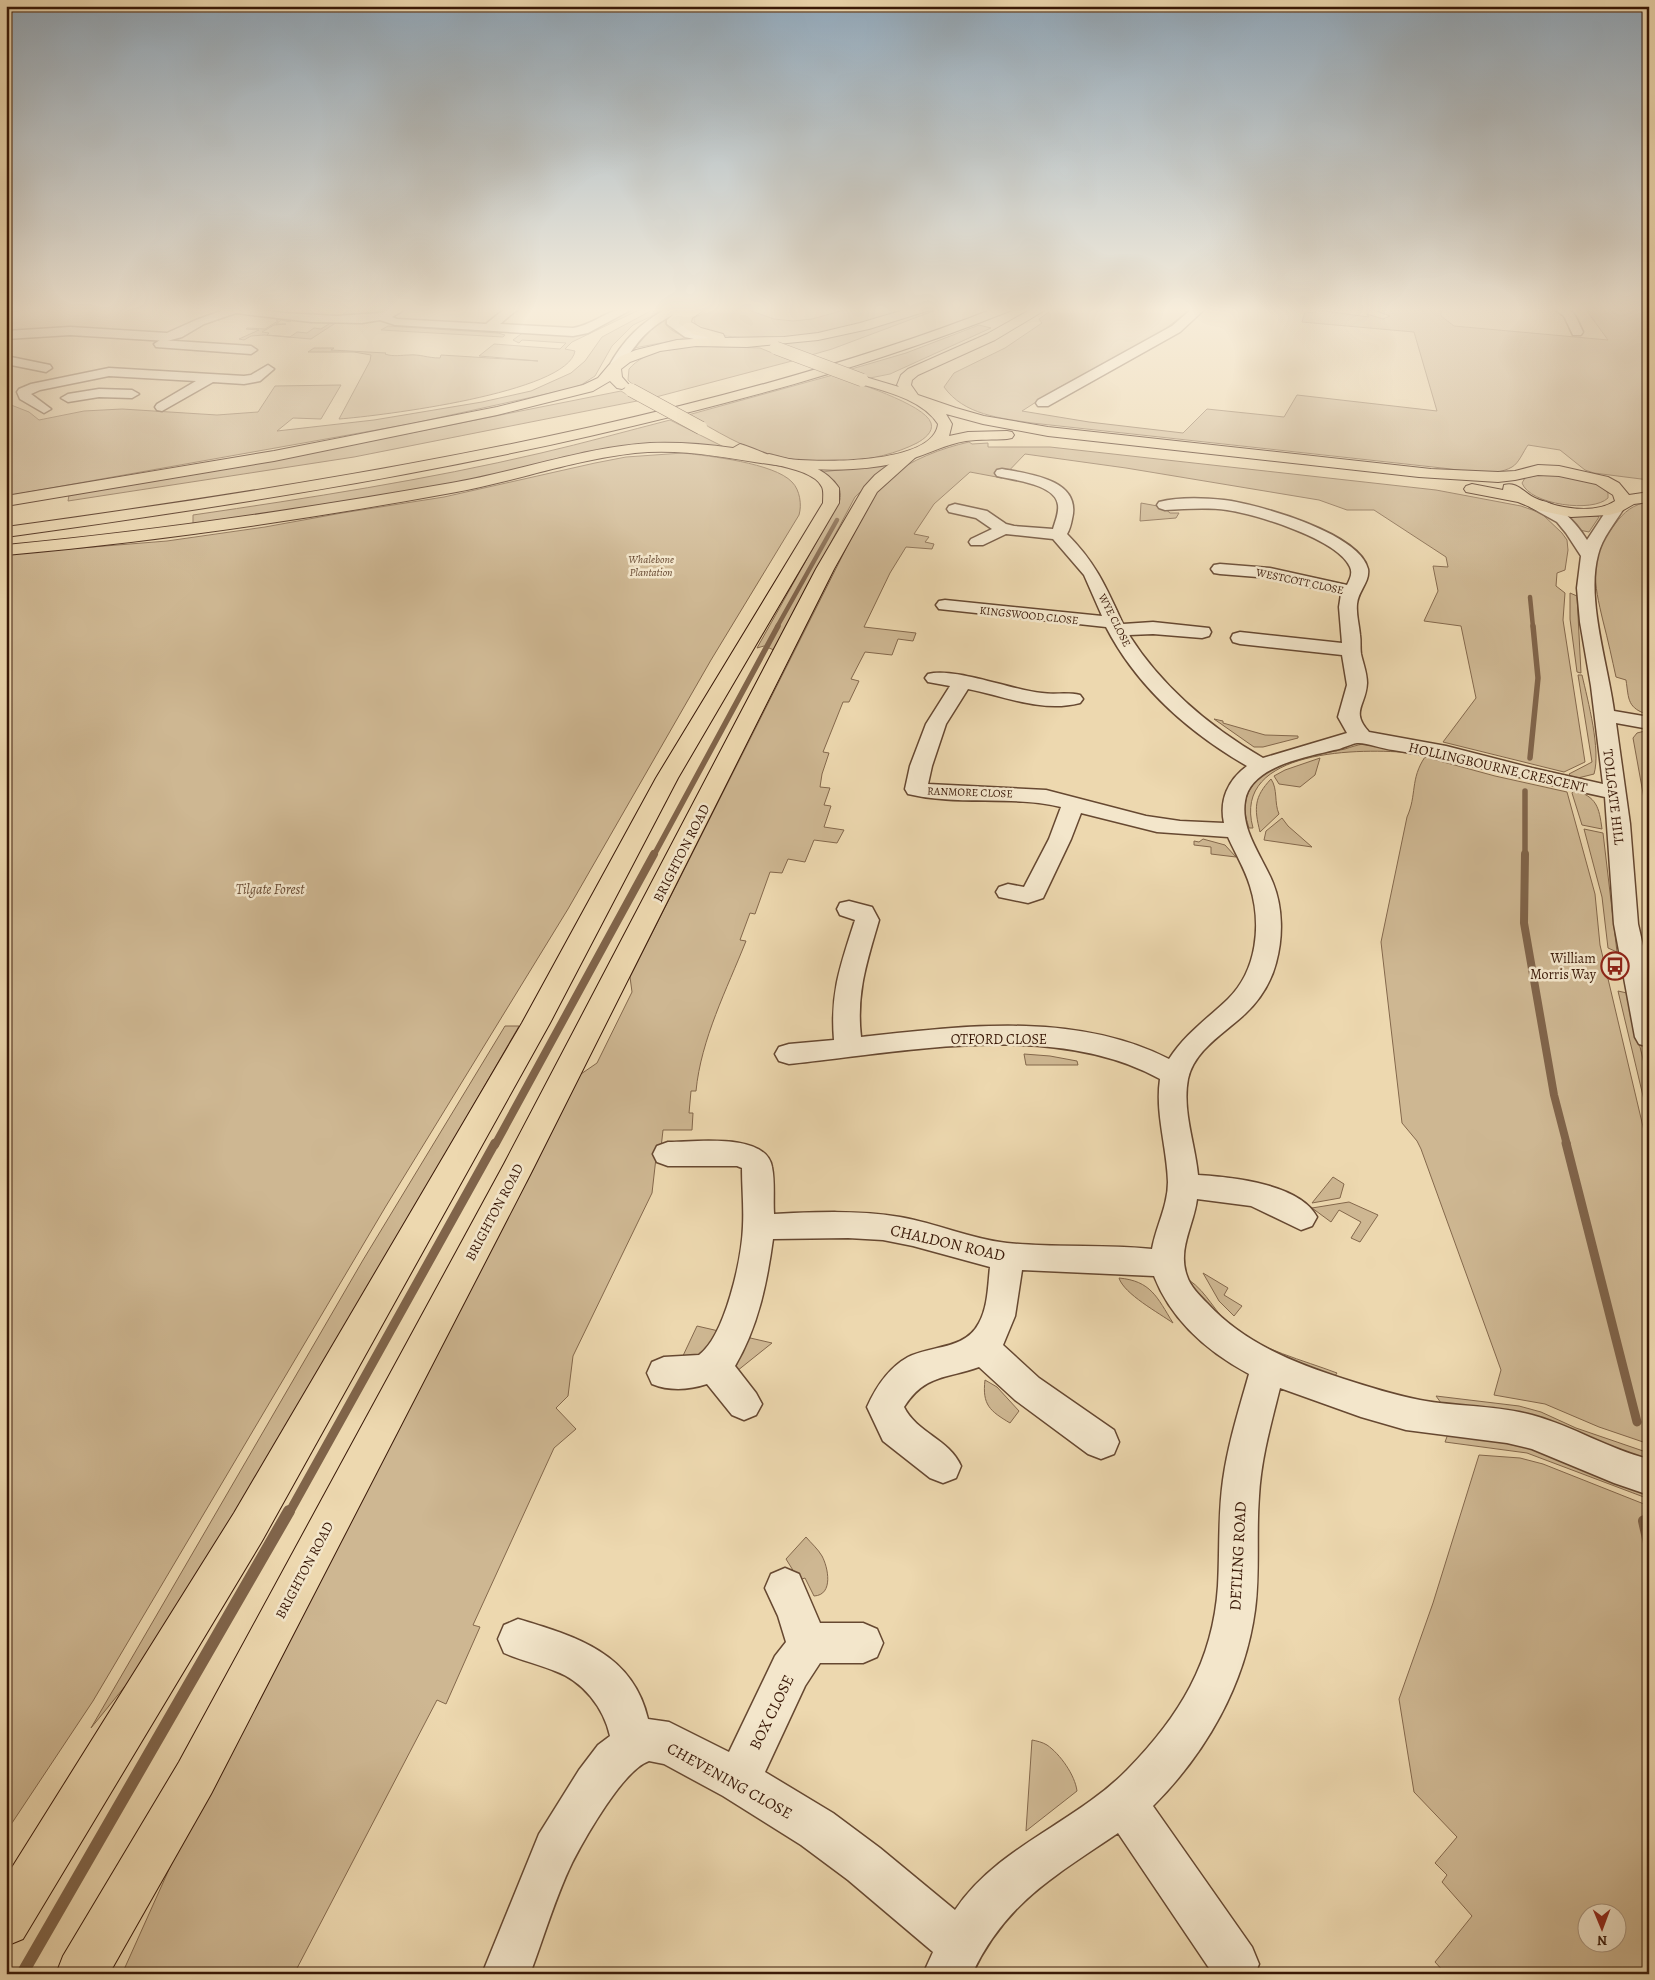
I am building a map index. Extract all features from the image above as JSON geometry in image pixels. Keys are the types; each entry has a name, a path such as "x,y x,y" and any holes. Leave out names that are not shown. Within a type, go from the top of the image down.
{"main road":[{"path":"6,501 274,456 497,411 543,399"},
{"path":"6,1922 248,1527 532,1031 667,778 829,506 832,492 825,481 806,470 762,458 649,399"},
{"path":"6,518 176,496 385,461 519,435 675,399"},
{"path":"6,532 244,498 445,463 558,440 725,399"},
{"path":"917,400 937,413 944,422 943,433 935,444"},
{"path":"917,400 961,414 1043,430 1438,474 1514,476"},
{"path":"6,550 148,536 310,513 470,485 601,454 636,449 694,448 801,464 838,465 889,461 909,456 935,444 952,439 982,435 1031,438 1436,483 1530,501 1564,510 1584,512 1602,512 1620,505 1642,486"},
{"name":"BRIGHTON ROAD","path":"81,1974 195,1778 515,1173 825,569 870,490 881,478 909,456"},
{"path":"1530,501 1514,492 1509,485 1509,481 1514,476 1523,472 1544,470 1568,472 1642,486"},
{"path":"1595,478 1620,491 1624,498 1620,505"}],"street":[{"path":"30,399 41,407 70,399"},
{"path":"162,407 174,399"},
{"path":"1043,403 1049,399"},
{"path":"955,509 981,514 1004,529 1020,533 1058,534 1062,530 1067,508 1060,494 1046,483 1002,474"},
{"path":"1530,501 1556,512 1566,520 1589,556"},
{"path":"1176,502 1216,504 1260,512 1326,538 1346,551 1359,567 1360,577 1351,591 1348,605 1352,640 1350,650 1355,664 1357,684 1348,716 1352,726 1361,736 1290,755 1262,766 1250,775 1234,793 1232,809 1237,830 1263,889 1268,931 1263,965 1249,994 1192,1046 1181,1060 1174,1074 1175,1119 1183,1186 1180,1208 1169,1241 1167,1264 1177,1291 1204,1323 1229,1346 1268,1367 1314,1385 1395,1411 1432,1418 1486,1423 1532,1432 1563,1443 1613,1466 1649,1477"},
{"name":"TOLLGATE HILL","path":"1620,505 1598,535 1589,556 1586,588 1589,622 1605,715 1620,829 1626,924 1649,1037"},
{"path":"977,542 1004,529"},
{"name":"WYE CLOSE","path":"1058,534 1088,568 1115,626 1140,666 1166,695 1218,740 1262,766"},
{"name":"WESTCOTT CLOSE","path":"1231,566 1287,576 1351,591"},
{"name":"KINGSWOOD CLOSE","path":"945,606 1086,621 1115,626 1202,632"},
{"path":"1240,638 1350,650"},
{"path":"935,678 998,689 1035,700 1073,699"},
{"name":"RANMORE CLOSE","path":"962,682 936,724 921,766 906,788 946,792 1026,794 1145,823 1178,828 1237,830"},
{"path":"1605,715 1649,724"},
{"name":"HOLLINGBOURNE CRESCENT","path":"1361,736 1376,742 1437,750 1526,774 1614,793"},
{"path":"1008,892 1028,895 1034,893 1038,880 1060,839 1073,804"},
{"path":"848,1048 845,1015 847,992 868,920 863,913 849,909"},
{"name":"OTFORD CLOSE","path":"789,1054 944,1039 1039,1036 1123,1052 1140,1057 1174,1074"},
{"path":"664,1373 696,1371 713,1365 726,1350 743,1305 754,1263 759,1227 757,1166 754,1161 742,1154 668,1154"},
{"path":"1183,1186 1218,1188 1257,1195 1272,1200 1301,1217"},
{"name":"CHALDON ROAD","path":"759,1227 863,1225 901,1230 979,1252 1007,1256 1047,1259 1143,1261 1167,1264"},
{"path":"943,1466 896,1429 885,1407 890,1396 914,1372 929,1365 968,1357 991,1334 998,1317 1007,1256"},
{"path":"981,1346 1027,1389 1101,1442"},
{"path":"713,1365 744,1404"},
{"name":"DETLING ROAD","path":"954,1959 982,1911 1013,1880 1057,1848 1124,1804 1146,1781 1202,1709 1215,1683 1230,1636 1237,1598 1240,1496 1247,1453 1268,1367"},
{"path":"785,1588 796,1610 808,1646 845,1641 863,1643"},
{"path":"518,1639 567,1654 595,1672 613,1691 626,1714 633,1745"},
{"name":"BOX CLOSE","path":"738,1781 790,1671 808,1646"},
{"name":"CHEVENING CLOSE","path":"506,1974 555,1850 594,1785 612,1760 633,1745 649,1740 669,1743 738,1781 818,1829 864,1864 954,1959"},
{"path":"1124,1804 1235,1964"}],"green space":[{"path":"266,399 333,399 321,419 293,418 277,431 374,420 494,399 522,399 410,424 6,496 6,403 29,412 39,420 84,411 122,409 217,415 258,412"},
{"path":"349,399 471,399 392,413 339,419"},
{"path":"579,399 634,399 637,401 354,457 68,501 69,495 260,463"},
{"path":"745,399 898,399 916,408 926,416 932,426 930,432 925,437 901,450 866,459 828,462 792,459 763,453 730,438 688,415"},
{"path":"956,399 1040,399 1022,411 1089,422 1183,433 1207,409 1284,417 1294,399 1335,399 1437,411 1434,399 1649,399 1649,480 1594,473 1585,470 1560,450 1528,445 1519,460 1512,467 1487,473 1032,423 995,417 962,404"},
{"path":"670,420 728,449 676,444 456,484 193,526 193,515 324,495 454,472 557,449"},
{"path":"969,442 972,444 988,443 988,447 1050,447 1436,490 1521,506 1541,513 1567,540 1568,550 1565,570 1557,573 1556,586 1565,593 1563,620 1585,762 1564,772 1443,742 1476,698 1461,626 1424,621 1438,591 1433,566 1448,567 1446,557 1374,510 1347,510 1319,500 1126,468 1025,454 1002,478 970,472 934,504 914,534 929,537 925,542 934,544 932,549 906,547 890,573 864,627 916,633 913,641 898,639 892,655 865,652 851,679 859,681 849,702 843,702 823,752 829,753 820,787 830,788 824,805 831,806 824,827 844,830 837,843 814,840 805,862 788,859 782,873 770,872 755,914 750,913 740,940 746,941 709,1033 703,1052 696,1091 691,1091 689,1113 693,1113 692,1130 663,1130 661,1148 657,1149 652,1193 573,1356 568,1396 556,1408 576,1429 554,1448 473,1625 480,1627 446,1704 437,1700 294,1974 122,1974 175,1856 578,1076 597,1063 632,992 630,977 864,513 888,478 906,466 927,456"},
{"name":"Tilgate Forest","path":"683,453 756,465 783,475 792,482 799,493 799,515 711,660 568,909 386,1206 93,1701 6,1832 6,554 167,541 265,527 444,497 626,457"},
{"path":"890,464 855,497 774,650 764,646 757,648 840,500 839,487 822,472"},
{"path":"1544,474 1587,480 1608,493 1608,498 1600,503 1576,506 1549,501 1527,491 1522,483 1525,478"},
{"path":"1649,502 1649,715 1633,706 1630,702 1626,680 1616,677 1597,594 1596,571 1600,548 1615,524 1629,509"},
{"path":"1141,503 1163,507 1170,513 1179,513 1176,518 1140,521"},
{"path":"1568,514 1599,517 1589,532 1579,530"},
{"path":"1570,593 1577,596 1581,673 1577,672 1570,619"},
{"path":"1578,675 1582,675 1590,711 1595,739 1596,764 1594,774 1574,779 1569,774 1592,762"},
{"path":"1214,719 1265,735 1298,736 1298,738 1263,747 1254,747"},
{"path":"1649,732 1649,826 1633,738 1637,733"},
{"path":"1363,744 1412,753 1363,751 1334,753 1306,759 1281,768 1262,782 1252,802 1253,828 1249,828 1245,806 1249,791 1258,780 1270,771 1301,759"},
{"path":"1425,757 1495,776 1567,792 1595,894 1600,945 1649,1152 1649,1444 1599,1427 1545,1404 1494,1395 1501,1370 1421,1149 1402,1123 1381,942 1415,780"},
{"path":"1320,758 1315,775 1300,787 1279,784 1274,776 1285,770"},
{"path":"1271,779 1279,814 1260,832 1256,809 1258,797"},
{"path":"1574,790 1588,796 1596,804 1602,829 1582,825 1572,793"},
{"path":"1282,818 1288,826 1312,847 1264,840 1266,831"},
{"path":"1584,829 1603,833 1617,952 1608,948 1602,897"},
{"path":"1203,839 1225,845 1236,857 1211,854 1211,847 1194,845 1194,841 1199,842"},
{"path":"1618,991 1627,993 1649,1084 1649,1121"},
{"path":"505,1026 519,1026 332,1351 148,1658 91,1728 363,1260"},
{"path":"1024,1054 1077,1061 1078,1065 1026,1065"},
{"path":"1333,1177 1344,1184 1340,1198 1312,1203"},
{"path":"1349,1202 1378,1215 1360,1242 1351,1238 1361,1222 1339,1210 1331,1222 1312,1208"},
{"path":"1203,1273 1228,1288 1224,1295 1242,1306 1234,1316 1219,1301"},
{"path":"1119,1278 1139,1283 1152,1292 1173,1323 1135,1297 1122,1284"},
{"path":"1189,1280 1201,1290 1226,1321 1243,1335 1283,1354 1337,1373 1333,1379 1246,1344 1202,1304"},
{"path":"697,1326 723,1332 710,1352 681,1360"},
{"path":"746,1337 772,1343 737,1371 736,1367"},
{"path":"985,1380 997,1387 1019,1411 1010,1423 997,1415 986,1401"},
{"path":"1436,1396 1519,1406 1541,1412 1576,1428 1649,1453 1649,1462 1444,1407"},
{"path":"1448,1434 1528,1444 1649,1490 1649,1499 1527,1453 1445,1442"},
{"path":"1479,1455 1520,1458 1543,1464 1649,1506 1649,1974 1446,1974 1435,1962 1472,1916 1442,1882 1447,1875 1435,1863 1457,1837 1414,1792 1399,1699 1433,1603"},
{"path":"806,1537 822,1556 828,1580 825,1591 814,1596 805,1578 799,1580 786,1559"},
{"path":"1032,1740 1045,1744 1057,1754 1070,1772 1077,1791 1026,1831"}],"waterway":[{"path":"777,627 837,520"},
{"path":"1530,597 1533,627"},
{"path":"654,855 778,626"},
{"path":"1530,758 1538,678 1533,626"},
{"path":"1525,791 1525,854"},
{"path":"495,1145 654,854"},
{"path":"1525,854 1524,923 1554,1095 1567,1145"},
{"path":"289,1513 495,1143"},
{"path":"1566,1143 1637,1422"},
{"path":"22,1974 289,1511"},
{"path":"1644,1521 1649,1543"}],"place":[{"name":"William Morris Way","path":"1615,966"}],"park label":[{"name":"Whalebone Plantation","path":"651,565"}]}
